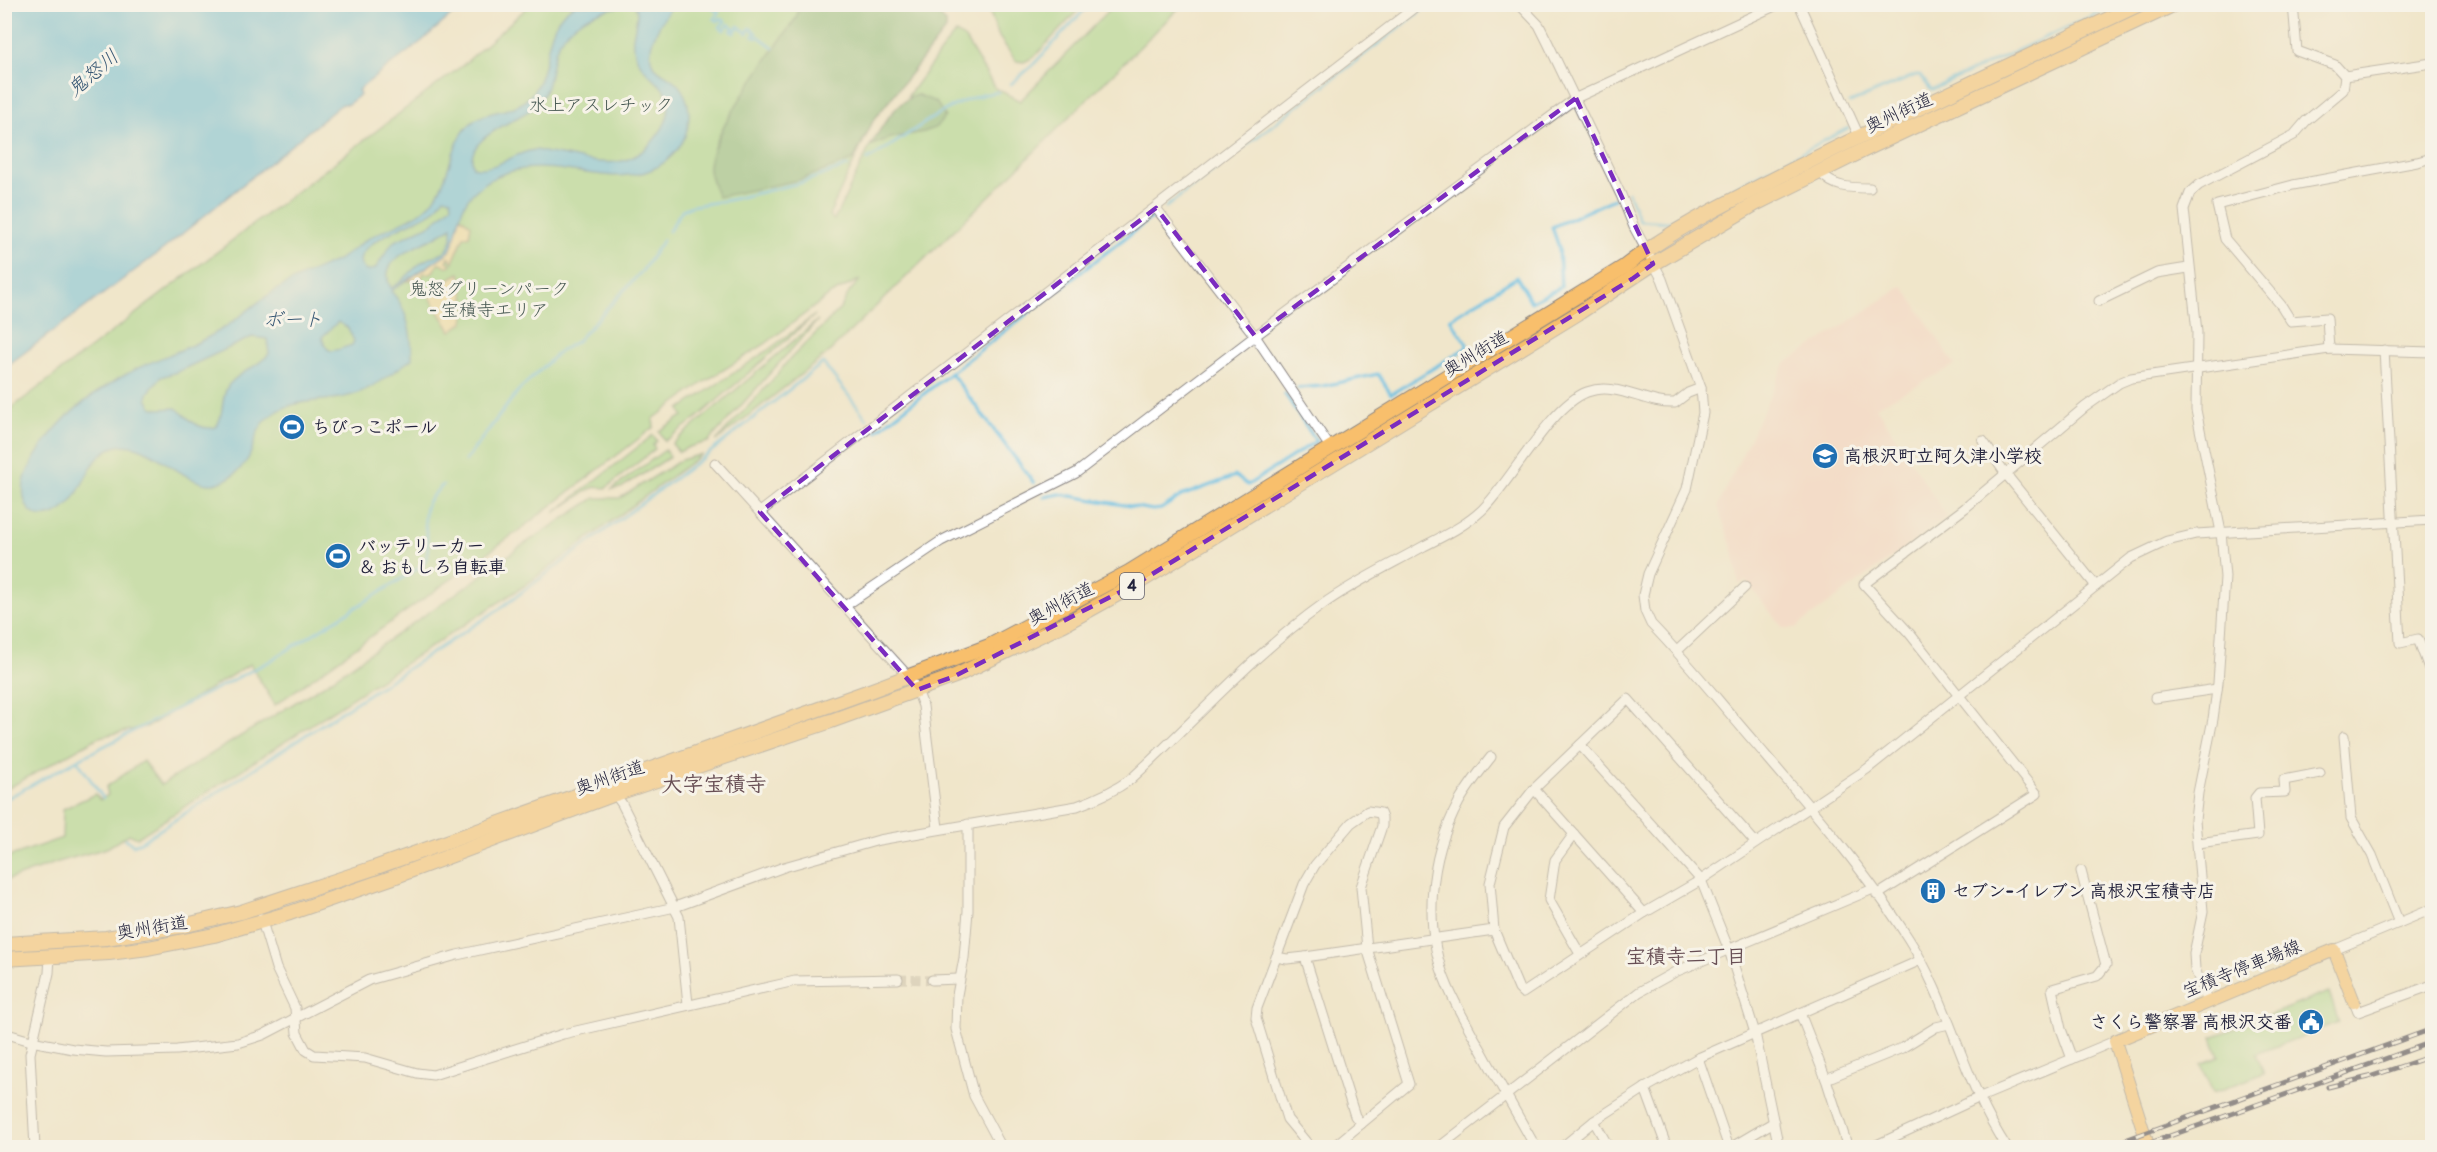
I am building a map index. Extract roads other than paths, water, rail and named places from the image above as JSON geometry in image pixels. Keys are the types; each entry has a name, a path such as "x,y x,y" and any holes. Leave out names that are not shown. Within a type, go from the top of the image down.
{"highway":[{"name":"奥州街道","path":"4,944 106,938 145,933 212,920 257,907 374,868 989,646 1129,572 1624,267 1646,250 1749,192 1859,136 2140,4"},
{"name":"奥州街道","path":"4,959 148,948 214,935 262,922 391,878 615,794 917,690 995,658 1064,624 1136,584 1580,312 1653,264 1755,204 2175,4"}],"main road":[{"name":"宝積寺停車場線","path":"2115,1041 2334,950"},
{"path":"2334,950 2354,1002"},
{"path":"2115,1041 2149,1148"}],"street":[{"path":"760,512 1419,4"},
{"path":"1519,4 1539,25 1576,98 1646,250 1662,279 1701,387 1703,413 1687,489 1648,574 1642,595 1651,624 1677,651 1810,807 1908,938 1934,983 1978,1098 2007,1148"},
{"path":"845,606 941,541 1077,473 1255,336 1576,98 1779,4"},
{"path":"1799,4 1859,136"},
{"path":"2294,4 2297,51 2335,65 2345,76"},
{"path":"2345,76 2433,63"},
{"path":"2208,1002 2195,969 2194,954 2203,911 2195,820 2217,689 2225,577 2221,532 2196,410 2196,320 2183,218 2185,202 2190,193 2199,185 2294,135 2306,121 2343,90 2345,76"},
{"path":"2329,349 2327,318 2291,321 2281,305 2225,239 2217,205 2293,185 2433,158"},
{"path":"1820,172 1827,180 1839,186 1870,188"},
{"path":"1156,208 1255,336 1330,447"},
{"path":"2099,301 2157,273 2188,268"},
{"path":"1438,1148 1639,992 1675,972 1875,892 2037,794 1910,634 1864,584 1965,508 2085,407 2130,378 2329,349 2433,352"},
{"path":"2384,351 2400,643 2418,639 2430,671 2433,670"},
{"path":"4,1033 73,1049 106,1052 177,1050 238,1043 263,1035 369,980 457,955 675,907 822,855 879,840 938,828 1077,806 1119,787 1154,758 1291,629 1355,584 1458,528 1482,510 1558,414 1579,396 1599,389 1611,389 1663,403 1675,403 1701,387"},
{"path":"1983,441 2005,473 2096,586"},
{"path":"715,463 909,676 917,690 925,723 938,828"},
{"path":"1755,842 1628,699 1534,789 1504,827 1490,884 1494,930 1518,988 1523,993 1644,913 1701,880 1867,769 2131,558 2167,541 2196,534 2433,520"},
{"path":"1677,651 1744,587"},
{"path":"2156,698 2217,689"},
{"path":"2344,736 2351,818 2372,855 2398,923"},
{"path":"1580,745 1701,880 1730,950 1755,1033 1779,1148"},
{"path":"1491,757 1460,800 1439,853 1431,905 1435,938 1447,986 1536,1148"},
{"path":"2198,843 2258,836 2255,798 2259,793 2285,792 2284,780 2319,773"},
{"path":"1534,789 1644,913"},
{"path":"615,794 679,917 688,1004"},
{"path":"1311,1148 1287,1119 1256,1018 1257,1008 1304,884 1315,865 1351,823 1368,811 1374,810 1380,813 1382,826 1362,887 1367,948 1408,1084 1332,1148"},
{"path":"968,824 968,911 964,958 957,995 956,1029 974,1096 1002,1148"},
{"path":"1574,834 1555,860 1549,900 1580,954"},
{"path":"2072,1059 2061,1029 2052,989 2097,976 2106,966 2081,871"},
{"path":"257,907 276,968 295,1008 297,1033 306,1050 314,1055 365,1058 433,1074 453,1070 563,1034 688,1004 809,979 898,979"},
{"path":"2334,950 2433,909"},
{"path":"1276,957 1287,959 1305,957 1494,930"},
{"path":"35,1148 31,1041 49,973 50,957"},
{"path":"1305,957 1355,1116 1361,1124"},
{"path":"1560,1148 1594,1121 1645,1088 1698,1058 1921,960"},
{"path":"932,980 959,979"},
{"path":"2354,1002 2358,1012 2433,985"},
{"path":"1800,1013 1826,1079 1848,1148"},
{"path":"1826,1079 1902,1048 1936,1027 1949,1024"},
{"path":"1870,1148 1978,1098 2115,1041"},
{"path":"1698,1058 1730,1148 1774,1122"},
{"path":"1645,1088 1667,1148"},
{"path":"1594,1121 1609,1148"}],"water":[{"name":"鬼怒川","path":"5,4 463,5 422,41 358,90 360,95 348,104 342,104 161,251 5,367"},
{"name":"ボート","path":"575,5 634,5 672,5 657,31 650,52 654,66 680,87 688,104 686,133 677,150 656,168 632,175 525,169 498,176 473,193 461,213 450,251 391,291 397,298 408,323 412,359 360,392 341,398 297,404 277,412 261,426 249,458 236,473 225,480 213,484 202,483 139,448 126,445 114,447 96,461 66,507 47,516 32,513 27,507 23,491 27,473 47,439 72,412 87,400 136,369 212,335 278,289 338,260 369,238 414,217 426,208 440,189 457,144 470,124 486,115 520,104 535,89 544,67 552,32 565,12","holes":["634,5 636,9 633,45 637,58 644,70 663,88 669,103 663,127 645,149 633,157 607,162 535,150 527,151 497,165 473,167 472,156 476,147 494,131 534,107 539,101 546,89 554,56 566,33 585,18 597,13","444,197 451,199 452,205 432,224 393,242 375,269 366,271 360,262 363,253 371,244 432,212","452,227 452,239 447,250 421,263 400,283 391,288 388,278 393,262 409,250","338,322 348,328 354,341 352,345 333,351 324,344 322,337","252,337 267,339 269,354 228,386 221,417 216,427 199,426 176,408 152,407 147,399 148,393 161,377 177,372"]},
{"name":"ちびっこポール","path":"289,420 295,420 299,427 295,434 289,434 285,430 285,424"}],"waterway":[{"path":"713,4 711,7 719,13 714,19 718,21 720,18 725,21 720,27 724,30 728,24 734,28 731,31 734,33 738,26 747,33 750,28 756,33 753,36 756,38 758,36 773,47"},
{"path":"1011,84 1032,66 1090,4"},
{"path":"1166,207 1430,4"},
{"path":"1850,103 1916,75 1920,75 1931,90 2118,4"},
{"path":"867,160 945,110 979,96 998,92"},
{"path":"1628,192 1639,220 1669,222 1848,128"},
{"path":"669,231 682,210 692,206 729,200 800,183 848,166"},
{"path":"1298,388 1323,386 1378,374 1391,394 1466,348 1467,344 1450,319 1517,277 1531,302 1561,287 1559,247 1552,227 1614,199"},
{"path":"876,431 1152,217"},
{"path":"465,461 518,391 560,351 576,342 643,270 663,240"},
{"path":"126,839 133,845 141,842 498,610 713,450 823,363 867,419"},
{"path":"951,373 1034,483"},
{"path":"1044,497 1060,494 1153,510 1161,509 1181,496 1235,476 1248,485 1316,441 1285,394"},
{"path":"4,800 270,661 422,566 428,551 425,520 427,504 443,485"},
{"path":"77,760 103,798"}],"tunnel":[{"path":"898,979 932,980"}],"railway":[{"path":"2103,1148 2432,1029"},
{"path":"2136,1148 2432,1042"},
{"path":"2328,1087 2369,1077 2432,1056"}],"place":[{"name":"ちびっこポール","path":"292,427"},
{"name":"高根沢町立阿久津小学校","path":"1825,456"},
{"name":"バッテリーカー ＆ おもしろ自転車","path":"338,556"},
{"name":"セブン-イレブン 高根沢宝積寺店","path":"1933,891"},
{"name":"さくら警察署 高根沢交番","path":"2311,1022"}],"district":[{"name":"大字宝積寺","path":"714,784"},
{"name":"宝積寺二丁目","path":"1686,956"}],"park label":[{"name":"水上アスレチック","path":"601,105"},
{"name":"鬼怒グリーンパーク - 宝積寺エリア","path":"489,299"}]}
